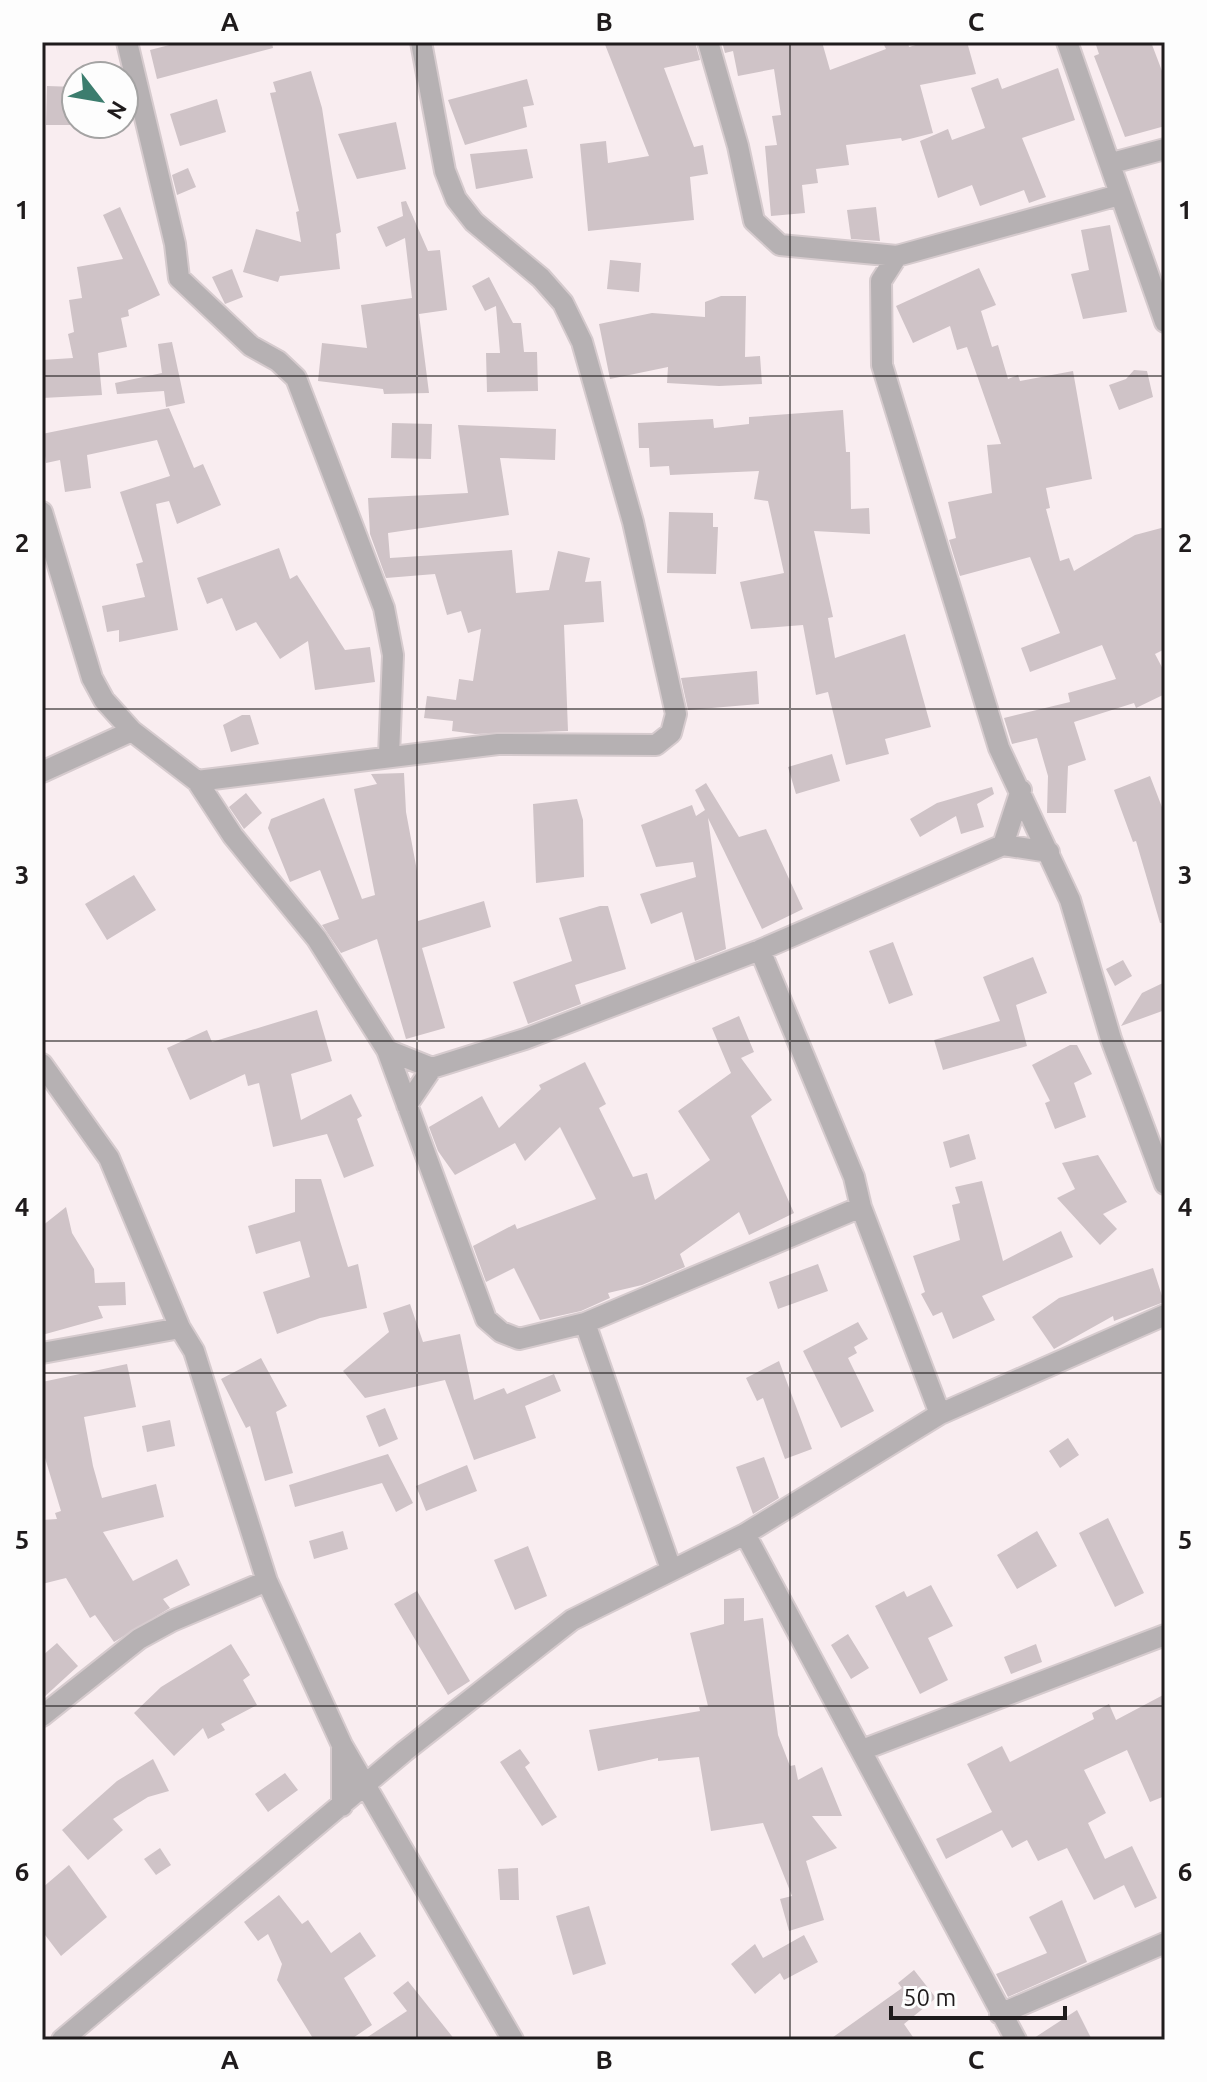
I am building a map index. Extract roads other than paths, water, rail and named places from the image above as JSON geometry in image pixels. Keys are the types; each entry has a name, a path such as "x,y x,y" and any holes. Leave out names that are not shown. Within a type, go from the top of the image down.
{"street":[{"path":"127,42 175,244 179,278 251,346 278,361 296,378 384,608 393,655 389,755"},
{"path":"197,781 498,744 656,745 671,733 676,714 633,522 582,342 563,303 541,278 474,222 456,199 445,171 421,42"},
{"path":"708,42 738,146 754,221 780,245 897,256 1119,195"},
{"path":"1067,42 1112,163 1119,195 1165,322"},
{"path":"1112,163 1165,149"},
{"path":"897,256 881,281 882,365 999,748 1070,900 1111,1039 1165,1184"},
{"path":"42,512 92,678 104,700 132,731 197,781 233,836 317,939 387,1050 486,1319 501,1332 519,1339 585,1323 861,1207"},
{"path":"42,772 132,731"},
{"path":"1003,845 1021,790"},
{"path":"407,1105 432,1068 525,1039 760,950 1003,845 1049,852"},
{"path":"760,950 854,1177 861,1207 940,1414"},
{"path":"387,1050 432,1068"},
{"path":"42,1064 109,1158 180,1328 194,1351 267,1581 342,1745 368,1785 513,2040"},
{"path":"62,2040 405,1751 572,1620 745,1534 940,1414 1165,1315"},
{"path":"585,1323 671,1569"},
{"path":"42,1353 180,1328"},
{"path":"745,1534 1016,2040"},
{"path":"42,1716 139,1639 172,1621 267,1581"},
{"path":"862,1750 1165,1635"},
{"path":"342,1745 342,1806"},
{"path":"1000,2014 1165,1943"}]}
